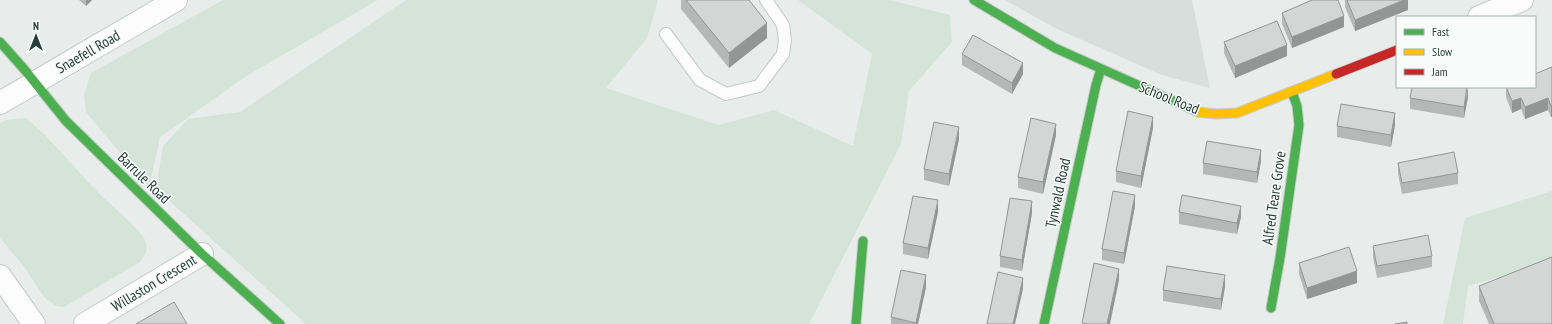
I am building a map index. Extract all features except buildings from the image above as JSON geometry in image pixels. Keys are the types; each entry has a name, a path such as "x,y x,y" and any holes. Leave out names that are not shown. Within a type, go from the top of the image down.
{"street":[{"name":"Snaefell Road","path":"0,103 176,0"},
{"name":"School Road","path":"974,0 1055,48 1197,112 1216,114 1236,113 1396,50"},
{"path":"1482,16 1522,0"},
{"name":"Barrule Road","path":"0,42 66,121 202,254 280,324"},
{"name":"Tynwald Road","path":"1044,324 1101,68"},
{"name":"Alfred Teare Grove","path":"1271,308 1280,258 1299,125 1297,106 1292,92"},
{"path":"856,324 863,241"},
{"name":"Willaston Crescent","path":"86,324 202,254"},
{"path":"0,276 34,324"}],"lane":[{"path":"666,34 700,80 726,94 759,86 783,54 785,40 783,25 766,0"}],"shaded area":[{"path":"1005,0 1192,0 1210,88 1162,75 1057,29"}],"green space":[{"path":"223,0 378,0 248,75 160,137 149,188 86,112 84,95 91,73"},
{"path":"406,0 658,0 647,38 606,88 719,125 774,110 853,146 872,54 798,0 890,0 950,15 952,42 909,91 901,144 809,324 306,324 156,189 163,146 188,119 240,112"},
{"path":"26,118 54,144 102,196 132,224 143,237 147,245 146,253 140,262 64,307 56,306 44,297 25,268 0,238 0,123 6,120"},
{"path":"1552,191 1552,261 1468,286 1463,324 1443,324 1465,218"}],"traffic: fast":[{"path":"974,0 1055,48 1198,112"},
{"path":"0,42 66,121 202,254 280,324"},
{"path":"1044,324 1096,85 1101,69"},
{"path":"1271,308 1280,258 1299,125 1297,106 1292,92"},
{"path":"856,324 863,241"}],"traffic: slow":[{"path":"1198,112 1216,114 1237,113 1336,74"}],"traffic: jam":[{"path":"1336,74 1396,50"}]}
